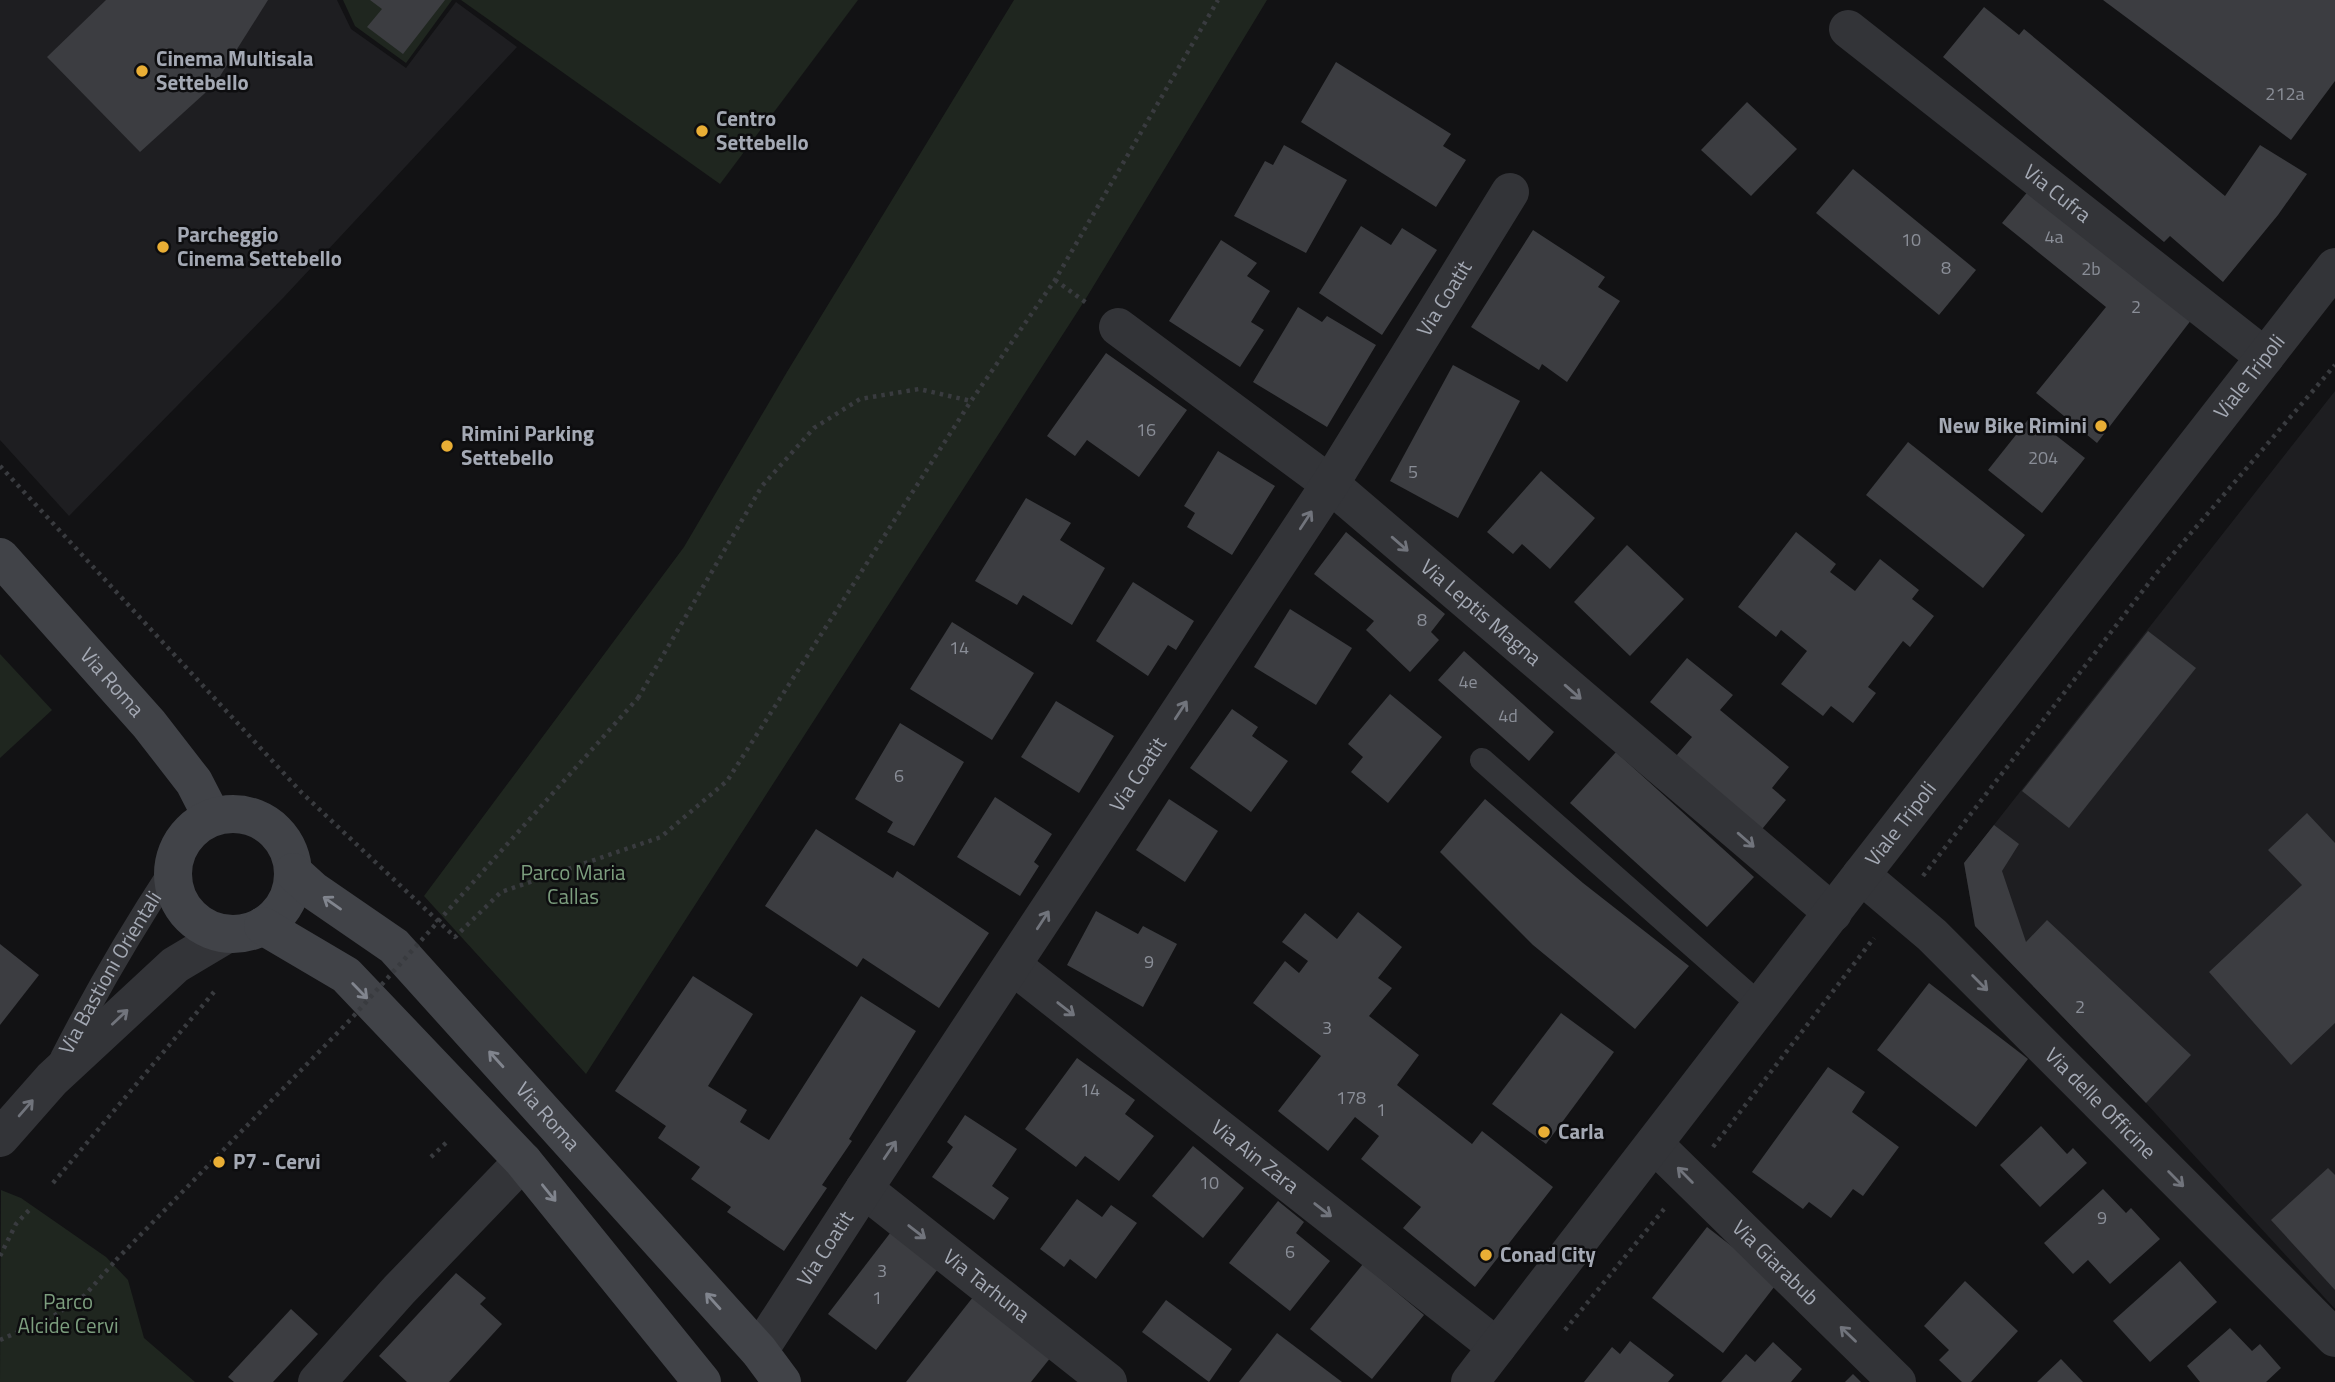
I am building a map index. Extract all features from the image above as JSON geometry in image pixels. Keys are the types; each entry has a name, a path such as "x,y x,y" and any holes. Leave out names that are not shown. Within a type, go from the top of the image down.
{"main road":[{"name":"Via Roma","path":"0,557 149,723 194,782 212,817"},
{"path":"245,930 275,916 285,903 293,872 288,850 267,824 246,815 224,814 198,825 185,837 176,852 172,869 173,884 186,912 211,930 245,930 345,975 523,1161 697,1380"},
{"name":"Via Roma","path":"293,872 314,891 394,946 759,1352 782,1382"}],"street":[{"name":"Via Cufra","path":"1848,29 2265,356"},
{"name":"Via Coatit","path":"759,1352 1330,484 1510,192"},
{"name":"Viale Tripoli","path":"1470,1382 2335,267"},
{"name":"Via Leptis Magna","path":"1118,327 1330,484 1833,913"},
{"name":"Via delle Officine","path":"1861,875 1932,935 2335,1338"},
{"name":"Via Bastioni Orientali","path":"0,1138 52,1079 175,965 245,930"},
{"name":"Via Ain Zara","path":"1013,967 1497,1347"},
{"name":"Via Giarabub","path":"1654,1144 1897,1382"},
{"path":"317,1382 399,1290 523,1161"},
{"name":"Via Tarhuna","path":"864,1189 1108,1382"}],"lane":[{"path":"1482,760 1760,1005"},
{"name":"Via Bastioni Orientali","path":"52,1079 89,1005 172,869"}],"path":[{"path":"0,466 302,793 455,937 501,892 662,837 727,781 971,401 1055,280 1218,0"},
{"path":"1558,1339 1688,1179 2155,575 2335,365"},
{"path":"0,1340 52,1317 85,1295 359,1010 638,698 762,486 814,428 860,399 919,389 971,401"},
{"path":"53,1183 212,993 223,985"},
{"path":"341,1027 350,1035"},
{"path":"431,1157 454,1135"},
{"path":"0,1256 16,1224 32,1207"}],"shaded area":[{"name":"Parcheggio Cinema Settebello","path":"0,0 337,0 351,29 406,68 456,2 517,47 283,298 69,516 0,440"},
{"path":"2335,391 2335,1309 2146,1103 1975,926 1964,863"}],"green space":[{"path":"343,0 452,0 406,63 355,26"},
{"name":"Centro Settebello","path":"461,0 858,0 720,184"},
{"name":"Parco Maria Callas","path":"1014,0 1267,0 1085,300 586,1074 424,896 684,547 787,372"},
{"path":"0,654 52,710 0,758"},
{"name":"Parco Alcide Cervi","path":"1,1190 21,1198 106,1257 128,1280 144,1338 195,1382 0,1382"}],"building":[{"name":"Cinema Multisala Settebello","path":"106,0 268,0 215,84 140,152 47,57"},
{"path":"370,0 445,0 403,54 367,27 382,9"},
{"path":"2103,0 2335,0 2335,81 2291,140"},
{"path":"1984,7 2019,35 2024,29 2225,196 2260,145 2307,174 2278,215 2223,282 2170,236 2164,242 1943,57"},
{"path":"1336,62 1451,134 1443,146 1466,160 1436,207 1301,122"},
{"path":"1747,102 1797,149 1751,196 1701,150"},
{"path":"1284,145 1347,180 1306,253 1234,216 1265,161 1273,165"},
{"path":"1853,169 1976,270 1939,315 1816,213"},
{"path":"2034,184 2195,315 2097,443 2036,393 2106,307 2002,223"},
{"path":"1361,226 1391,245 1402,228 1437,250 1382,335 1319,293"},
{"path":"1533,230 1605,277 1598,287 1620,301 1567,382 1542,364 1539,370 1471,327"},
{"path":"1221,240 1257,263 1247,276 1270,291 1251,322 1264,330 1240,367 1169,321"},
{"path":"1298,307 1322,322 1327,316 1376,345 1327,427 1253,382"},
{"path":"1106,353 1187,410 1139,477 1087,440 1075,456 1047,436"},
{"path":"1453,365 1520,401 1458,518 1390,481"},
{"path":"2031,416 2085,458 2042,513 1988,470"},
{"path":"1908,442 2025,535 1983,588 1866,495"},
{"path":"1218,451 1275,486 1232,555 1187,527 1195,513 1184,506"},
{"path":"1541,471 1595,518 1550,569 1522,544 1513,554 1487,532"},
{"path":"1026,498 1071,523 1060,540 1105,568 1072,625 1023,595 1017,605 975,581"},
{"path":"1346,532 1445,614 1431,632 1439,640 1410,672 1366,630 1374,621 1314,574"},
{"path":"1796,532 1836,564 1830,572 1855,591 1880,559 1919,590 1912,599 1934,616 1910,647 1903,641 1868,687 1876,693 1853,723 1831,706 1823,716 1781,684 1807,651 1781,630 1776,637 1738,607"},
{"path":"1627,545 1684,599 1630,656 1574,602"},
{"path":"1133,582 1194,621 1176,650 1168,645 1148,676 1096,641"},
{"path":"1290,609 1352,648 1316,705 1254,667"},
{"path":"952,622 1034,673 992,740 910,689"},
{"path":"2148,631 2196,668 2069,828 2022,791"},
{"path":"1464,651 1554,732 1529,761 1438,680"},
{"path":"1687,658 1733,695 1720,710 1789,767 1772,788 1786,800 1758,834 1671,762 1692,737 1650,702"},
{"path":"1390,694 1442,737 1388,803 1351,772 1363,757 1348,744"},
{"path":"1056,701 1114,736 1079,793 1021,757"},
{"path":"1232,709 1258,727 1252,736 1288,761 1251,812 1190,768"},
{"path":"900,723 964,762 914,846 887,832 893,822 855,799"},
{"path":"1616,752 1754,877 1707,927 1570,803"},
{"path":"995,797 1052,834 1034,862 1039,866 1020,896 957,857"},
{"path":"1169,799 1218,831 1185,882 1136,850"},
{"path":"1485,799 1583,883 1689,966 1635,1029 1533,945 1440,852"},
{"path":"2307,813 2335,843 2335,1023 2291,1065 2209,972 2302,885 2268,850"},
{"path":"1994,825 2019,844 2002,871 2026,942 2047,920 2191,1055 2146,1103 1975,926 1964,863"},
{"path":"816,829 893,878 897,871 989,933 939,1008 863,958 857,967 765,906"},
{"path":"1096,911 1138,934 1143,926 1177,944 1143,1007 1067,965"},
{"path":"1358,912 1402,947 1378,978 1392,988 1369,1016 1419,1055 1397,1085 1472,1144 1482,1131 1553,1187 1475,1287 1403,1228 1421,1207 1361,1159 1379,1136 1355,1117 1328,1151 1278,1111 1321,1056 1253,1003 1285,961 1299,973 1308,961 1282,942 1305,913 1337,939"},
{"path":"0,944 39,975 0,1025"},
{"path":"693,976 753,1014 708,1086 747,1110 740,1122 769,1140 861,996 916,1031 849,1139 852,1141 822,1185 827,1188 784,1251 727,1212 731,1207 691,1179 700,1167 658,1138 666,1126 615,1091"},
{"path":"1929,983 2028,1059 1976,1127 1877,1050"},
{"path":"1561,1013 1614,1052 1546,1144 1492,1104"},
{"path":"1077,1058 1135,1100 1125,1114 1154,1136 1119,1181 1085,1156 1076,1167 1025,1129"},
{"path":"1828,1067 1865,1092 1852,1112 1899,1147 1863,1196 1853,1189 1831,1218 1809,1202 1803,1209 1752,1172"},
{"path":"965,1115 1017,1149 992,1186 1009,1198 994,1220 932,1177 953,1147 947,1142"},
{"path":"2041,1126 2067,1154 2073,1148 2087,1163 2040,1207 2000,1165"},
{"path":"1193,1146 1244,1188 1203,1238 1152,1196"},
{"path":"2328,1168 2335,1175 2335,1290 2271,1220"},
{"path":"2103,1189 2126,1213 2131,1208 2160,1239 2110,1284 2088,1260 2073,1274 2044,1243"},
{"path":"1077,1199 1102,1217 1111,1205 1137,1223 1096,1279 1070,1259 1064,1267 1040,1249"},
{"path":"1278,1201 1304,1222 1296,1233 1330,1261 1290,1311 1229,1263"},
{"path":"1707,1227 1778,1282 1723,1353 1652,1298"},
{"path":"894,1228 941,1265 876,1350 828,1314"},
{"path":"2180,1261 2217,1302 2150,1362 2113,1321"},
{"path":"1363,1264 1424,1315 1372,1379 1310,1329"},
{"path":"456,1273 486,1298 480,1304 502,1324 449,1382 407,1382 379,1356"},
{"path":"1965,1281 2018,1331 1971,1382 1962,1382 1939,1360 1949,1350 1924,1326"},
{"path":"977,1292 1055,1352 1031,1382 906,1382"},
{"path":"1166,1300 1232,1349 1209,1382 1142,1332"},
{"path":"291,1309 318,1334 273,1382 234,1382 228,1377"},
{"path":"2230,1328 2252,1351 2260,1344 2281,1368 2266,1382 2200,1382 2187,1366"},
{"path":"1277,1333 1342,1382 1239,1382"},
{"path":"1630,1341 1674,1375 1668,1382 1584,1382 1612,1347 1620,1354"},
{"path":"1773,1342 1802,1369 1791,1382 1721,1382 1746,1354 1755,1362"},
{"path":"2061,1359 2083,1382 2037,1382"},
{"path":"1853,1374 1861,1382 1845,1382"}],"place":[{"name":"Cinema Multisala Settebello","path":"142,71"},
{"name":"Centro Settebello","path":"702,131"},
{"name":"Parcheggio Cinema Settebello","path":"163,247"},
{"name":"New Bike Rimini","path":"2101,426"},
{"name":"Rimini Parking Settebello","path":"447,446"},
{"name":"Carla","path":"1544,1132"},
{"name":"P7 - Cervi","path":"219,1162"},
{"name":"Conad City","path":"1486,1255"}]}
